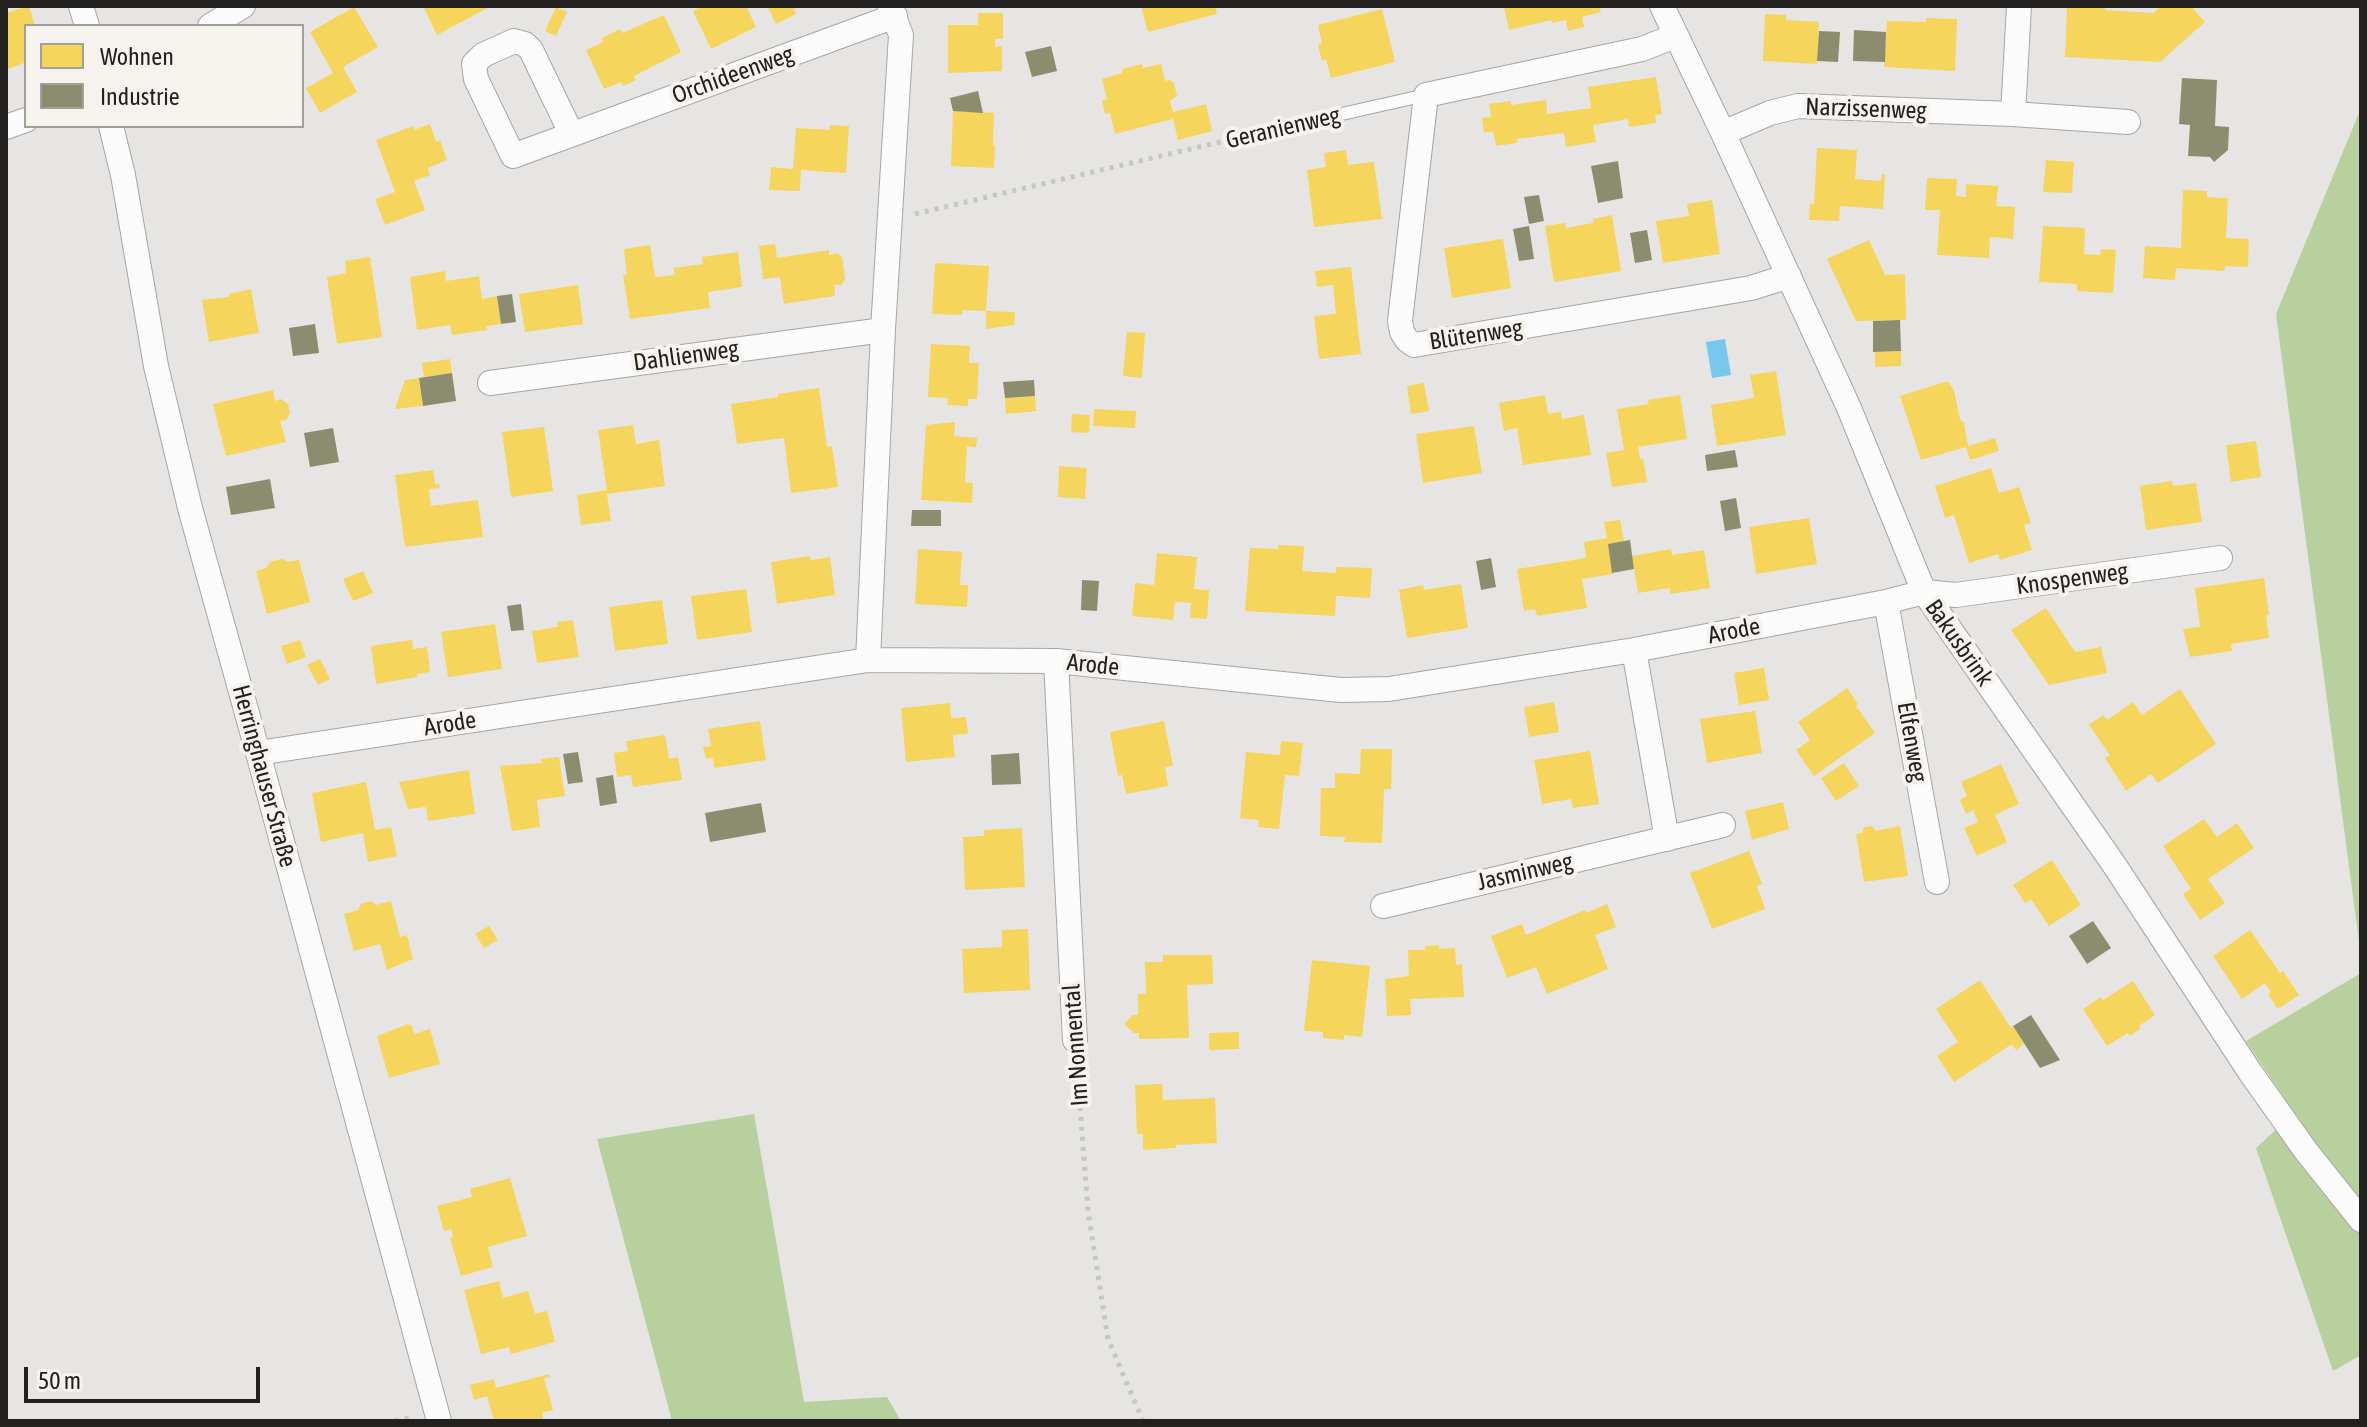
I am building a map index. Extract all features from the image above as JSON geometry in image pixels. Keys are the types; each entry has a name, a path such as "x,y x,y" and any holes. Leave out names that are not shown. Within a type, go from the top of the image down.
{"street":[{"path":"213,24 243,6"},
{"name":"Bakusbrink","path":"1662,6 1849,408 1924,592 2115,866 2250,1072 2306,1151 2361,1220"},
{"path":"2013,114 2019,6"},
{"path":"868,660 883,330 901,35 893,11"},
{"name":"Orchideenweg","path":"571,133 531,50 525,44 514,41 483,55 474,64 476,79 513,156 893,11"},
{"name":"Geranienweg","path":"1426,95 1642,49 1675,36"},
{"name":"Blütenweg","path":"1426,95 1400,321 1402,332 1414,345 1751,288 1789,276"},
{"name":"Narzissenweg","path":"1723,133 1770,113 1798,106 2013,114 2128,122"},
{"name":"Herringhauser Straße","path":"111,128 123,175 156,366 186,494 439,1421"},
{"name":"Dahlienweg","path":"490,383 883,330"},
{"name":"Knospenweg","path":"1924,592 1956,595 2220,558"},
{"name":"Arode","path":"258,753 868,660 1056,661 1341,690 1389,689 1634,650 1924,592"},
{"name":"Elfenweg","path":"1886,602 1937,882"},
{"path":"1634,650 1667,839"},
{"name":"Im Nonnental","path":"1056,661 1075,1040"},
{"name":"Jasminweg","path":"1383,906 1723,825"}],"lane":[{"name":"Geranienweg","path":"1293,125 1426,95"}],"path":[{"name":"Geranienweg","path":"890,213 920,214 1293,125"},
{"name":"Im Nonnental","path":"1075,1040 1088,1211 1108,1339 1143,1421"}],"green space":[{"path":"2361,108 2361,957 2276,314"},
{"path":"2361,973 2361,1355 2333,1371 2256,1148 2294,1113 2246,1041"},
{"path":"754,1114 804,1402 887,1397 901,1421 672,1421 597,1139"}],"water":[{"path":"1725,339 1731,375 1712,378 1706,342"}],"building: Wohnen":[{"path":"29,6 34,24 24,24 24,63 6,70 6,13"},
{"path":"423,6 491,6 437,35"},
{"path":"703,6 746,6 756,27 711,49 693,11"},
{"path":"767,6 800,6 794,9 796,14 776,24"},
{"path":"1141,6 1215,6 1217,14 1148,32"},
{"path":"1504,6 1599,6 1601,12 1582,17 1584,27 1568,31 1566,20 1552,23 1551,20 1509,30"},
{"path":"2067,6 2105,6 2105,10 2153,13 2161,6 2191,6 2205,22 2160,62 2065,57"},
{"path":"354,7 378,47 343,67 357,92 320,113 306,88 333,73 310,32"},
{"path":"556,7 567,12 556,36 545,31"},
{"path":"1382,9 1395,62 1331,78 1318,45 1322,43 1318,25"},
{"path":"978,13 1003,13 1003,39 995,39 995,47 1002,46 1002,71 948,73 948,25 978,25"},
{"path":"1765,14 1786,15 1786,20 1819,22 1817,64 1763,61"},
{"path":"664,15 681,52 634,76 636,80 604,89 586,50 620,29 622,33"},
{"path":"1926,18 1957,19 1955,71 1884,67 1887,21 1926,22"},
{"path":"1142,64 1143,68 1161,64 1165,81 1174,83 1177,96 1170,101 1173,112 1206,104 1212,131 1178,140 1173,119 1115,134 1110,113 1105,114 1102,100 1107,99 1102,79"},
{"path":"1656,77 1662,114 1655,115 1656,123 1629,127 1628,119 1593,125 1596,142 1566,147 1564,133 1517,139 1517,143 1496,146 1493,131 1484,133 1482,118 1491,117 1489,104 1511,101 1511,105 1546,100 1547,114 1591,108 1588,87"},
{"path":"953,111 994,113 994,168 951,166"},
{"path":"430,124 447,160 428,168 430,175 414,181 425,210 385,225 375,199 395,192 376,140 413,126 414,130"},
{"path":"830,125 849,126 846,173 801,170 800,191 769,190 771,167 793,169 796,128 830,130"},
{"path":"1817,148 1857,150 1855,179 1881,181 1882,174 1885,174 1883,209 1840,206 1839,221 1809,220 1810,203 1814,204"},
{"path":"1346,150 1348,165 1374,162 1382,219 1314,227 1307,170 1326,167 1324,153"},
{"path":"2046,160 2074,162 2072,193 2043,192"},
{"path":"1927,178 1957,179 1956,196 1966,197 1966,184 1998,186 1996,206 2015,207 2013,239 1990,237 1989,258 1937,255 1940,210 1925,210"},
{"path":"2183,190 2207,191 2207,197 2228,198 2226,238 2249,239 2248,267 2225,266 2224,271 2176,268 2175,280 2143,278 2145,246 2181,248"},
{"path":"1712,200 1720,254 1663,263 1656,221 1689,216 1687,204"},
{"path":"1612,215 1621,271 1554,282 1545,226 1565,223 1566,228 1593,223 1593,219"},
{"path":"2043,226 2085,228 2084,254 2100,255 2101,249 2116,250 2113,293 2077,291 2077,284 2039,282"},
{"path":"1503,239 1511,288 1452,298 1444,248"},
{"path":"1869,240 1885,275 1905,274 1906,320 1856,321 1827,259"},
{"path":"775,244 777,258 829,250 829,255 837,253 842,257 845,279 841,285 834,285 835,296 784,304 780,277 763,279 759,246"},
{"path":"650,245 655,277 675,275 673,268 703,264 702,257 738,252 742,287 708,292 710,308 630,319 623,275 627,275 624,249"},
{"path":"370,257 382,337 337,344 327,277 346,273 345,261"},
{"path":"935,263 989,266 986,311 962,310 962,315 932,314"},
{"path":"1351,267 1361,354 1319,359 1314,316 1336,314 1333,285 1317,287 1315,271"},
{"path":"445,271 446,281 479,276 482,299 497,296 501,324 486,326 487,330 452,335 450,325 417,330 410,277"},
{"path":"578,285 583,324 525,332 519,294"},
{"path":"251,289 259,333 209,342 202,300 229,297 229,294"},
{"path":"986,311 1015,312 1014,325 986,329"},
{"path":"1127,332 1145,333 1142,378 1123,376"},
{"path":"931,344 970,346 969,363 979,363 977,399 968,399 968,406 947,405 948,398 928,397"},
{"path":"1901,351 1901,366 1875,367 1875,352"},
{"path":"450,359 452,373 424,377 422,363"},
{"path":"1776,371 1786,435 1717,446 1711,405 1754,398 1750,375"},
{"path":"419,378 423,406 395,409 405,380"},
{"path":"1948,381 1964,423 1968,446 1995,438 1999,451 1970,460 1966,447 1921,460 1900,396"},
{"path":"1424,383 1429,411 1411,414 1407,386"},
{"path":"819,388 827,447 832,446 838,487 791,493 784,438 737,444 731,404"},
{"path":"273,390 275,401 281,399 288,404 290,413 286,420 280,421 286,442 226,456 213,404"},
{"path":"1545,395 1548,414 1561,412 1562,419 1584,415 1591,455 1523,465 1517,428 1504,431 1499,403"},
{"path":"1680,395 1687,439 1638,447 1647,482 1612,487 1606,453 1624,450 1617,409"},
{"path":"1035,396 1036,411 1006,414 1005,398"},
{"path":"1094,409 1136,411 1135,428 1093,426"},
{"path":"1072,414 1090,415 1089,433 1071,432"},
{"path":"955,422 954,436 977,438 976,447 967,446 965,482 973,483 972,503 921,500 926,425"},
{"path":"633,425 636,444 659,440 665,486 607,494 611,521 581,525 577,495 607,490 598,430"},
{"path":"1474,426 1482,473 1423,483 1416,434"},
{"path":"544,427 553,491 511,497 502,432"},
{"path":"2256,441 2261,477 2231,482 2226,445"},
{"path":"1059,466 1087,468 1085,499 1058,497"},
{"path":"1991,468 1999,493 2019,487 2031,523 2024,525 2032,550 2000,560 1998,554 1969,563 1954,515 1945,518 1935,486"},
{"path":"433,470 435,484 439,484 440,488 429,489 431,506 478,500 483,537 405,547 395,475"},
{"path":"2172,481 2173,486 2196,483 2202,522 2146,530 2140,486"},
{"path":"1809,518 1817,564 1756,574 1749,527"},
{"path":"1620,520 1624,541 1608,544 1613,574 1582,579 1587,608 1537,616 1535,609 1524,611 1517,569 1586,558 1584,542 1607,538 1604,522"},
{"path":"1278,545 1304,546 1302,571 1336,573 1336,567 1372,568 1370,598 1336,596 1335,616 1245,611 1250,548 1278,549"},
{"path":"918,549 962,552 960,585 968,585 967,607 915,604"},
{"path":"1671,549 1672,555 1704,550 1710,588 1670,594 1670,588 1638,593 1632,556"},
{"path":"1157,553 1197,557 1194,589 1209,590 1207,619 1190,618 1191,603 1175,602 1173,620 1132,616 1135,583 1154,585"},
{"path":"810,556 811,560 830,557 835,595 777,604 771,562"},
{"path":"282,559 288,562 299,560 310,602 267,614 256,571"},
{"path":"363,571 373,593 353,601 343,579"},
{"path":"2264,578 2269,638 2231,644 2232,651 2190,657 2183,629 2200,627 2195,588"},
{"path":"1461,584 1468,628 1407,638 1399,590 1423,585 1424,590"},
{"path":"746,589 752,632 697,640 691,596"},
{"path":"662,600 668,644 615,651 609,607"},
{"path":"2046,608 2075,652 2101,647 2107,673 2049,685 2011,630"},
{"path":"573,620 579,657 537,663 532,631 558,627 557,622"},
{"path":"495,624 502,669 448,677 441,632"},
{"path":"300,640 306,657 287,664 281,646"},
{"path":"412,640 413,649 427,647 430,672 376,684 371,646"},
{"path":"320,659 330,679 318,685 307,665"},
{"path":"1764,668 1769,700 1739,705 1734,673"},
{"path":"1847,688 1875,733 1814,776 1796,750 1810,740 1798,722"},
{"path":"2180,689 2216,744 2158,783 2151,774 2126,791 2105,758 2110,755 2089,725 2103,715 2107,720 2133,702 2142,715"},
{"path":"1554,702 1559,732 1529,737 1524,707"},
{"path":"950,703 951,718 966,717 968,734 953,735 955,757 906,762 901,708"},
{"path":"1755,711 1762,753 1707,763 1700,719"},
{"path":"760,721 766,760 714,768 713,758 706,759 703,747 711,746 708,729"},
{"path":"1164,721 1173,766 1165,767 1168,786 1126,794 1122,775 1118,776 1110,732"},
{"path":"665,735 669,759 678,757 682,780 633,787 631,775 617,777 614,753 628,751 626,741"},
{"path":"1281,741 1303,743 1299,776 1285,775 1279,829 1258,827 1259,820 1240,818 1246,752 1280,755"},
{"path":"1361,749 1392,749 1391,789 1384,789 1382,843 1344,842 1345,837 1320,836 1321,788 1335,788 1335,773 1360,774"},
{"path":"1590,751 1599,804 1573,808 1571,799 1542,804 1534,760"},
{"path":"559,757 565,796 537,800 540,827 512,831 500,766 542,763 541,759"},
{"path":"1844,763 1859,786 1836,801 1821,778"},
{"path":"2001,764 2019,804 1995,815 2007,842 1977,856 1964,828 1978,822 1973,810 1966,814 1960,800 1967,796 1961,782"},
{"path":"469,770 475,814 428,821 426,807 408,809 399,782"},
{"path":"366,782 375,830 391,827 397,856 368,862 363,833 321,842 312,793"},
{"path":"1783,802 1789,829 1752,840 1745,811"},
{"path":"2204,819 2217,837 2237,823 2254,848 2208,879 2225,903 2200,920 2183,894 2191,889 2163,846"},
{"path":"1872,826 1876,831 1900,826 1908,876 1864,882 1856,834 1862,833 1864,827"},
{"path":"1022,828 1025,887 965,890 963,837 984,836 984,830"},
{"path":"1749,851 1762,884 1757,886 1765,909 1712,929 1690,873"},
{"path":"2052,860 2081,905 2049,926 2031,899 2025,903 2013,885"},
{"path":"371,901 376,905 391,901 400,937 407,935 413,959 387,970 380,944 354,951 344,914 358,910 361,904"},
{"path":"1607,904 1616,927 1595,935 1608,969 1547,994 1536,967 1507,978 1491,936 1522,924 1526,935"},
{"path":"489,926 498,940 484,948 475,934"},
{"path":"1028,929 1030,990 964,993 962,949 1002,947 1002,930"},
{"path":"2250,930 2299,995 2281,1007 2277,1008 2265,983 2242,999 2213,956"},
{"path":"1439,945 1439,949 1455,948 1456,965 1462,964 1464,997 1410,999 1411,1015 1387,1016 1385,979 1409,976 1408,950 1425,950 1425,946"},
{"path":"1163,955 1212,955 1213,984 1187,985 1189,1038 1139,1039 1139,1033 1134,1033 1124,1024 1133,1015 1138,1015 1138,994 1146,994 1145,962 1163,962"},
{"path":"1312,960 1370,966 1362,1037 1344,1035 1344,1040 1323,1038 1323,1032 1304,1031"},
{"path":"1980,980 2024,1044 2016,1050 2012,1044 1954,1082 1937,1056 1958,1042 1936,1009"},
{"path":"2133,981 2155,1015 2130,1036 2128,1033 2107,1046 2083,1009"},
{"path":"408,1024 412,1026 414,1034 430,1029 440,1064 389,1078 377,1036"},
{"path":"1239,1032 1239,1049 1209,1050 1209,1033"},
{"path":"1162,1084 1163,1100 1215,1098 1217,1143 1143,1150 1143,1134 1137,1134 1135,1085"},
{"path":"510,1178 527,1236 488,1247 493,1267 461,1276 450,1238 453,1237 451,1229 444,1231 437,1206 472,1197 470,1189"},
{"path":"499,1281 503,1298 528,1291 535,1314 547,1311 555,1342 511,1354 509,1347 481,1354 464,1290"},
{"path":"549,1374 550,1377 544,1378 553,1410 542,1413 544,1421 494,1421 487,1396 474,1400 470,1385 494,1379 496,1388"}],"building: Industrie":[{"path":"1854,30 1886,32 1885,62 1853,61"},
{"path":"1819,31 1840,32 1838,62 1817,61"},
{"path":"1051,46 1057,71 1032,77 1025,52"},
{"path":"2182,78 2217,80 2215,126 2229,127 2228,150 2214,162 2210,157 2188,156 2190,125 2179,124"},
{"path":"978,91 983,113 953,111 950,98"},
{"path":"1618,161 1623,198 1598,203 1591,166"},
{"path":"1539,195 1544,221 1529,224 1524,197"},
{"path":"1529,226 1534,259 1519,261 1513,229"},
{"path":"1647,230 1652,260 1635,263 1630,233"},
{"path":"512,294 516,322 501,324 497,296"},
{"path":"1900,320 1901,351 1873,352 1873,321"},
{"path":"315,324 319,353 293,356 289,328"},
{"path":"452,373 456,401 423,406 419,378"},
{"path":"1034,380 1035,396 1005,398 1003,382"},
{"path":"333,428 339,462 310,467 304,433"},
{"path":"1735,450 1738,467 1707,471 1705,455"},
{"path":"270,479 275,508 231,515 226,487"},
{"path":"1736,498 1741,528 1725,531 1720,501"},
{"path":"912,510 941,510 941,526 911,526"},
{"path":"1630,540 1634,569 1612,573 1608,544"},
{"path":"1491,558 1496,587 1481,590 1476,561"},
{"path":"1082,580 1099,581 1097,611 1081,610"},
{"path":"521,604 524,630 511,631 507,606"},
{"path":"578,752 583,782 568,784 563,754"},
{"path":"1019,753 1021,784 992,785 991,755"},
{"path":"613,775 617,803 600,806 596,778"},
{"path":"761,803 766,832 710,842 705,813"},
{"path":"2093,921 2111,948 2087,964 2069,936"},
{"path":"2031,1015 2060,1060 2040,1068 2013,1026"}]}
